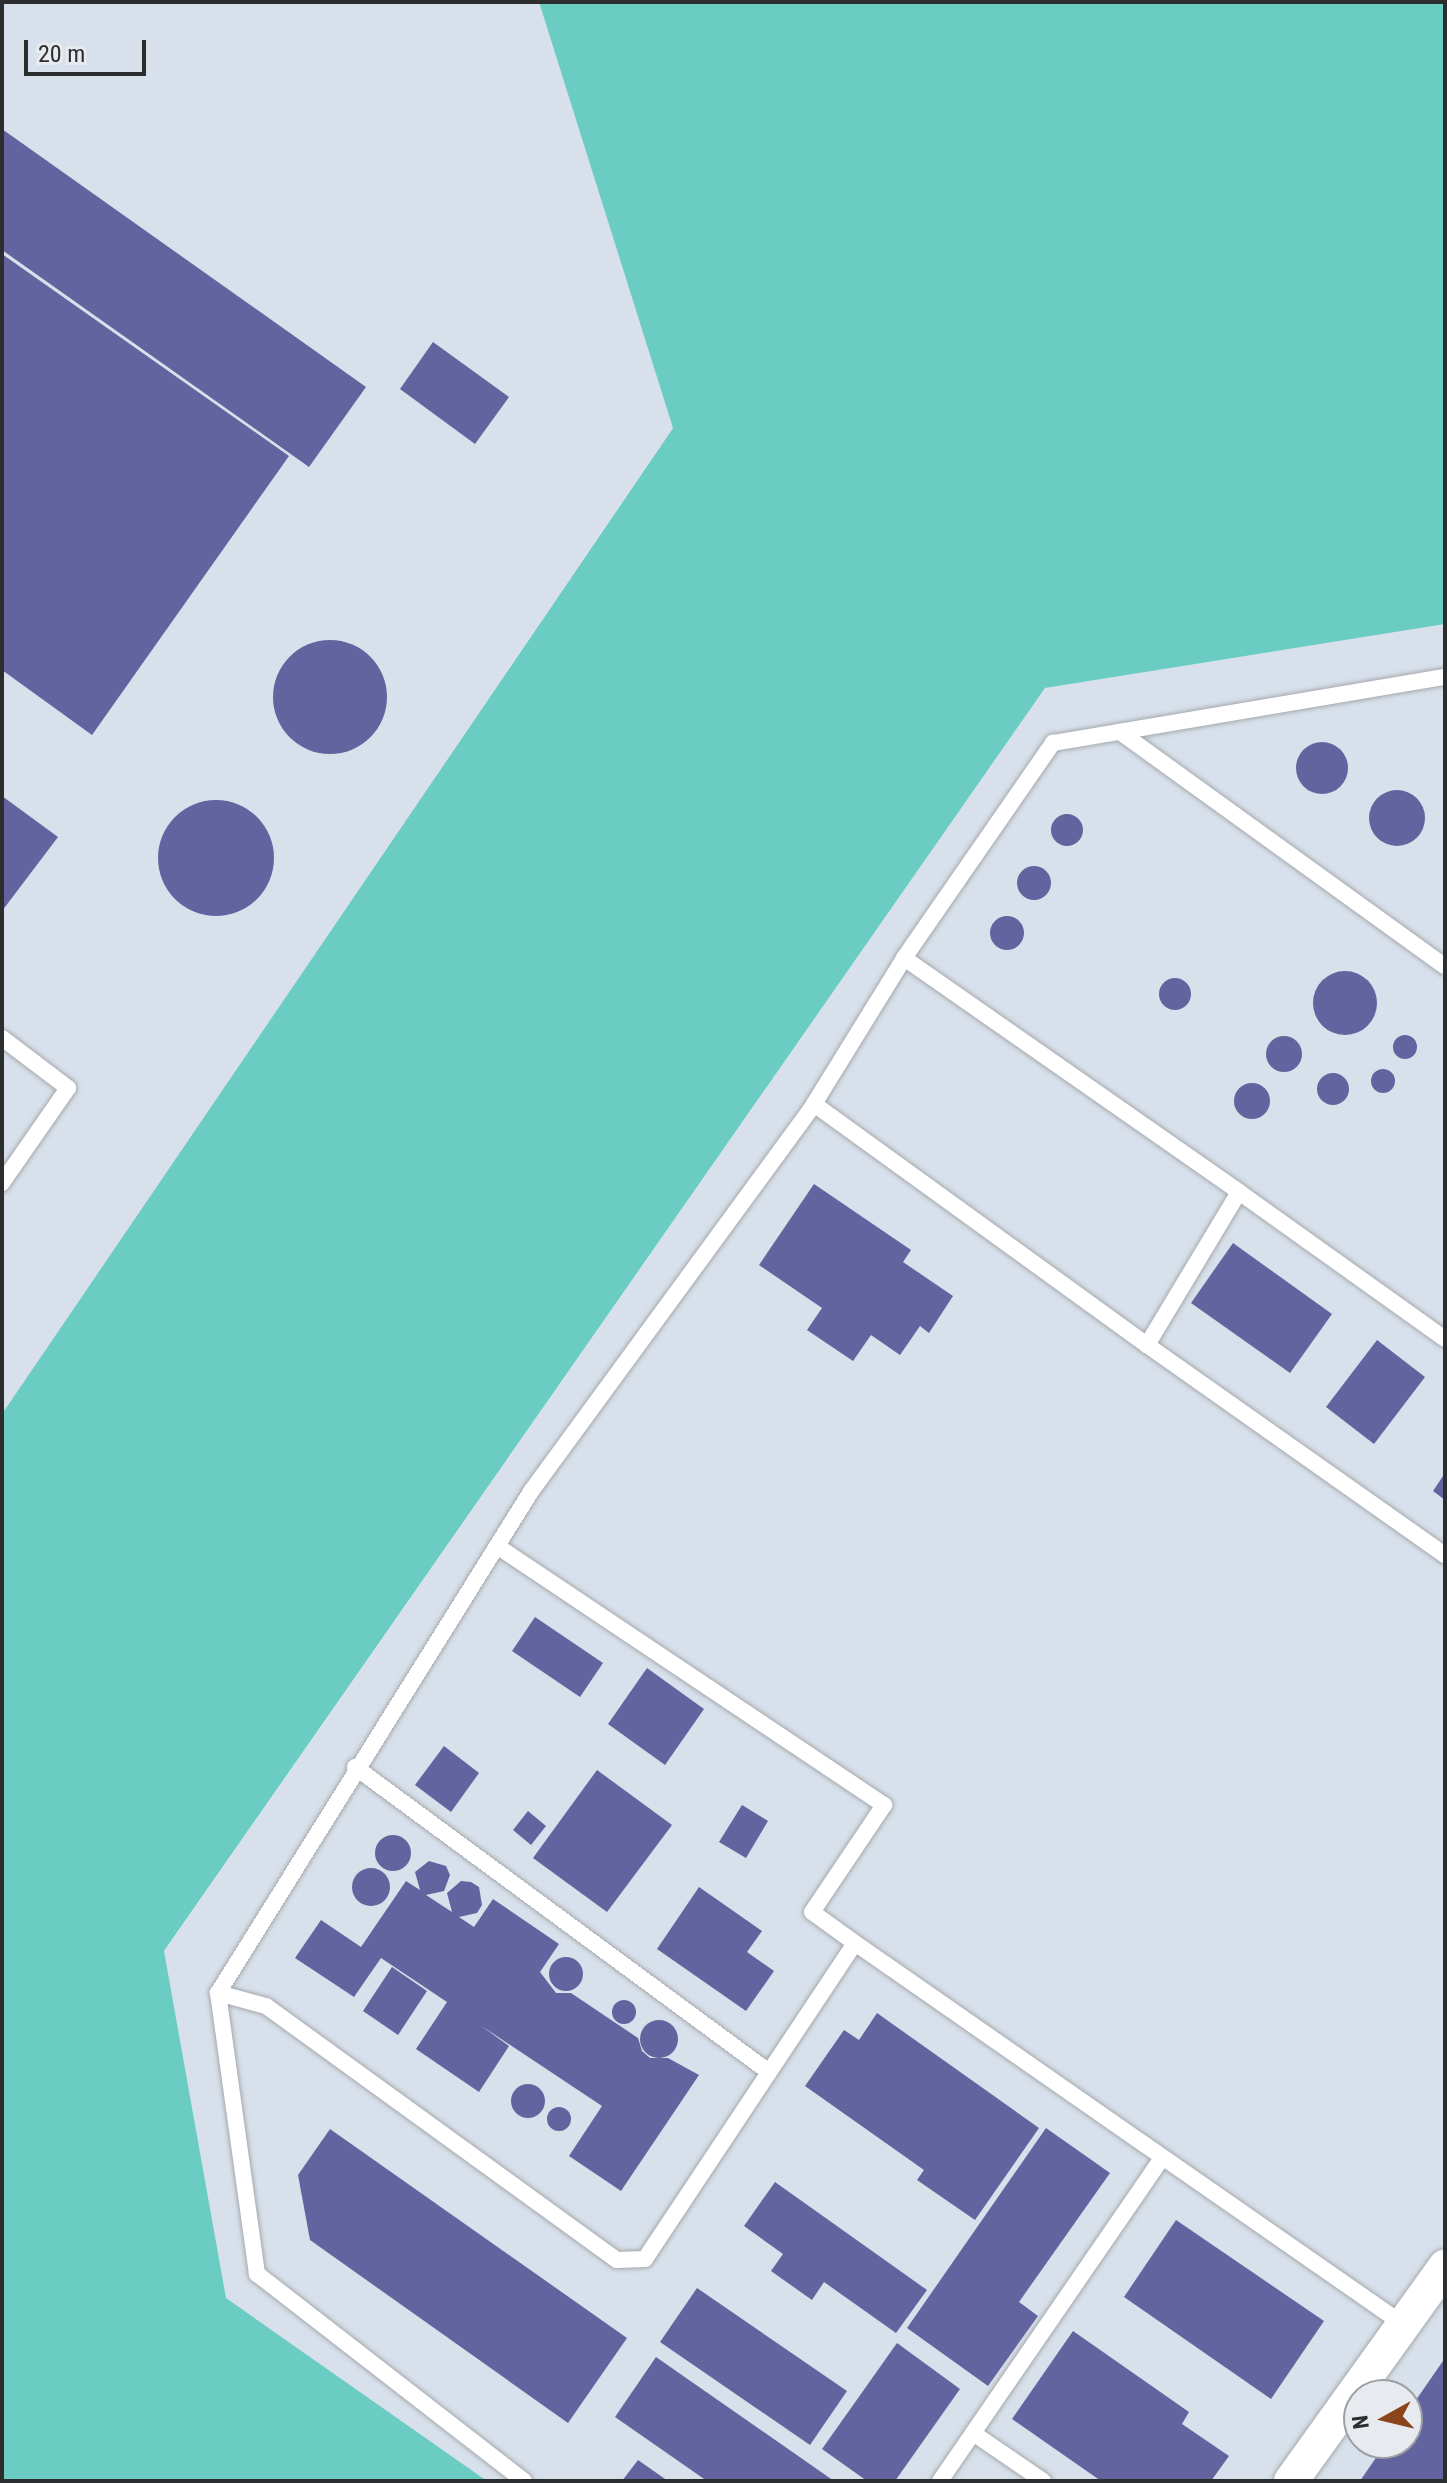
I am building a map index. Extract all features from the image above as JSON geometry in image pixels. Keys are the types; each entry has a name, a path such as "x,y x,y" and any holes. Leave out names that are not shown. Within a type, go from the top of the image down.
{"street":[{"path":"1291,2481 1445,2267"}],"lane":[{"path":"524,2481 257,2274 218,1993 355,1767 497,1546 814,1104 904,958 1053,743 1445,677"},
{"path":"1120,732 1445,966"},
{"path":"904,958 1445,1339"},
{"path":"2,1038 68,1088 2,1183"},
{"path":"814,1104 1147,1345 1445,1555"},
{"path":"1147,1345 1239,1192"},
{"path":"497,1546 884,1805 812,1912 1404,2325"},
{"path":"355,1767 769,2072"},
{"path":"218,1993 266,2006 617,2260 645,2259 855,1943"},
{"path":"940,2481 1162,2158"},
{"path":"973,2433 1043,2481"}],"shaded area":[{"path":"2,2 539,2 673,427 2,1414"},
{"path":"539,2 1445,2 1445,624 1045,688 164,1951 226,2298 487,2481 2,2481 2,1414 673,428"},
{"path":"1445,624 1445,2481 487,2481 226,2298 164,1952 1045,688"}],"building":[{"path":"2,129 366,387 309,467 2,250"},
{"path":"2,254 289,456 92,735 2,670"},
{"path":"433,342 509,397 475,444 400,389"},
{"path":"330,640 352,644 371,656 383,675 387,697 383,719 371,738 352,750 330,754 308,750 289,738 277,719 273,697 277,675 289,656 308,644"},
{"path":"1322,742 1340,750 1348,768 1340,786 1322,794 1304,786 1296,768 1304,750"},
{"path":"1397,790 1417,798 1425,818 1417,838 1397,846 1377,838 1369,818 1377,798"},
{"path":"2,796 58,837 2,911"},
{"path":"216,800 238,805 257,817 269,836 274,858 269,880 257,899 238,911 216,916 194,911 175,899 163,880 158,858 163,836 175,817 194,805"},
{"path":"1067,814 1078,819 1083,830 1078,841 1067,846 1056,841 1051,830 1056,819"},
{"path":"1034,866 1046,871 1051,883 1046,895 1034,900 1022,895 1017,883 1022,871"},
{"path":"1007,916 1019,921 1024,933 1019,945 1007,950 995,945 990,933 995,921"},
{"path":"1345,971 1368,980 1377,1003 1368,1026 1345,1035 1322,1026 1313,1003 1322,980"},
{"path":"1175,978 1187,982 1191,994 1187,1006 1175,1010 1163,1006 1159,994 1163,982"},
{"path":"1405,1035 1414,1038 1417,1047 1414,1056 1405,1059 1396,1056 1393,1047 1396,1038"},
{"path":"1284,1036 1296,1042 1302,1054 1296,1066 1284,1072 1272,1066 1266,1054 1272,1042"},
{"path":"1383,1069 1394,1076 1395,1081 1388,1092 1383,1093 1372,1086 1371,1081 1378,1070"},
{"path":"1333,1073 1344,1078 1349,1089 1344,1100 1333,1105 1322,1100 1317,1089 1322,1078"},
{"path":"1252,1083 1265,1088 1270,1101 1265,1114 1252,1119 1239,1114 1234,1101 1239,1088"},
{"path":"814,1184 911,1250 903,1262 953,1296 929,1333 920,1326 900,1355 871,1335 853,1361 807,1330 822,1308 759,1265"},
{"path":"1233,1243 1332,1314 1290,1373 1191,1303"},
{"path":"1377,1340 1425,1377 1374,1444 1326,1407"},
{"path":"1445,1473 1445,1500 1433,1491"},
{"path":"535,1617 603,1663 580,1697 512,1651"},
{"path":"647,1668 704,1709 665,1765 608,1724"},
{"path":"444,1746 479,1773 451,1812 415,1785"},
{"path":"597,1770 672,1825 607,1912 533,1858"},
{"path":"742,1805 768,1821 746,1858 719,1842"},
{"path":"528,1811 546,1826 531,1845 513,1830"},
{"path":"393,1835 406,1840 411,1853 406,1866 393,1871 380,1866 375,1853 380,1840"},
{"path":"429,1861 446,1866 450,1875 444,1891 426,1895 452,1912 447,1893 461,1881 479,1887 482,1905 477,1913 459,1917 474,1927 493,1899 559,1944 540,1972 556,1993 571,1993 638,2038 642,2051 650,2058 668,2058 699,2075 621,2191 569,2156 602,2106 480,2025 509,2046 479,2092 416,2049 447,2002 381,1958 354,1997 295,1958 321,1920 361,1947 406,1881 420,1890 415,1872"},
{"path":"371,1868 384,1874 390,1887 384,1900 371,1906 358,1900 352,1887 358,1874"},
{"path":"699,1887 762,1931 747,1952 774,1971 746,2011 657,1949"},
{"path":"566,1957 578,1962 583,1974 578,1986 566,1991 554,1986 549,1974 554,1962"},
{"path":"392,1967 427,1991 398,2035 363,2011"},
{"path":"624,2000 633,2003 636,2012 633,2021 624,2024 615,2021 612,2012 615,2003"},
{"path":"877,2013 1039,2128 975,2220 917,2180 924,2170 805,2086 844,2030 859,2040"},
{"path":"659,2020 672,2026 678,2039 672,2052 659,2058 646,2052 640,2039 646,2026"},
{"path":"528,2084 540,2089 545,2101 540,2113 528,2118 516,2113 511,2101 516,2089"},
{"path":"559,2107 568,2110 571,2119 568,2128 559,2131 550,2128 547,2119 550,2110"},
{"path":"1046,2128 1110,2173 1019,2302 1038,2316 988,2386 907,2328"},
{"path":"330,2129 627,2338 568,2423 310,2240 298,2175"},
{"path":"775,2182 927,2290 896,2333 824,2282 812,2300 771,2271 783,2254 744,2226"},
{"path":"1176,2220 1324,2321 1271,2399 1124,2297"},
{"path":"697,2288 847,2391 810,2445 660,2342"},
{"path":"1073,2331 1189,2412 1182,2424 1229,2456 1211,2481 1101,2481 1012,2419"},
{"path":"897,2343 960,2389 895,2481 867,2481 822,2449"},
{"path":"656,2357 834,2481 707,2481 615,2417"},
{"path":"1445,2358 1445,2481 1360,2481 1375,2459 1423,2459 1423,2390"},
{"path":"638,2460 668,2481 622,2481"}]}
